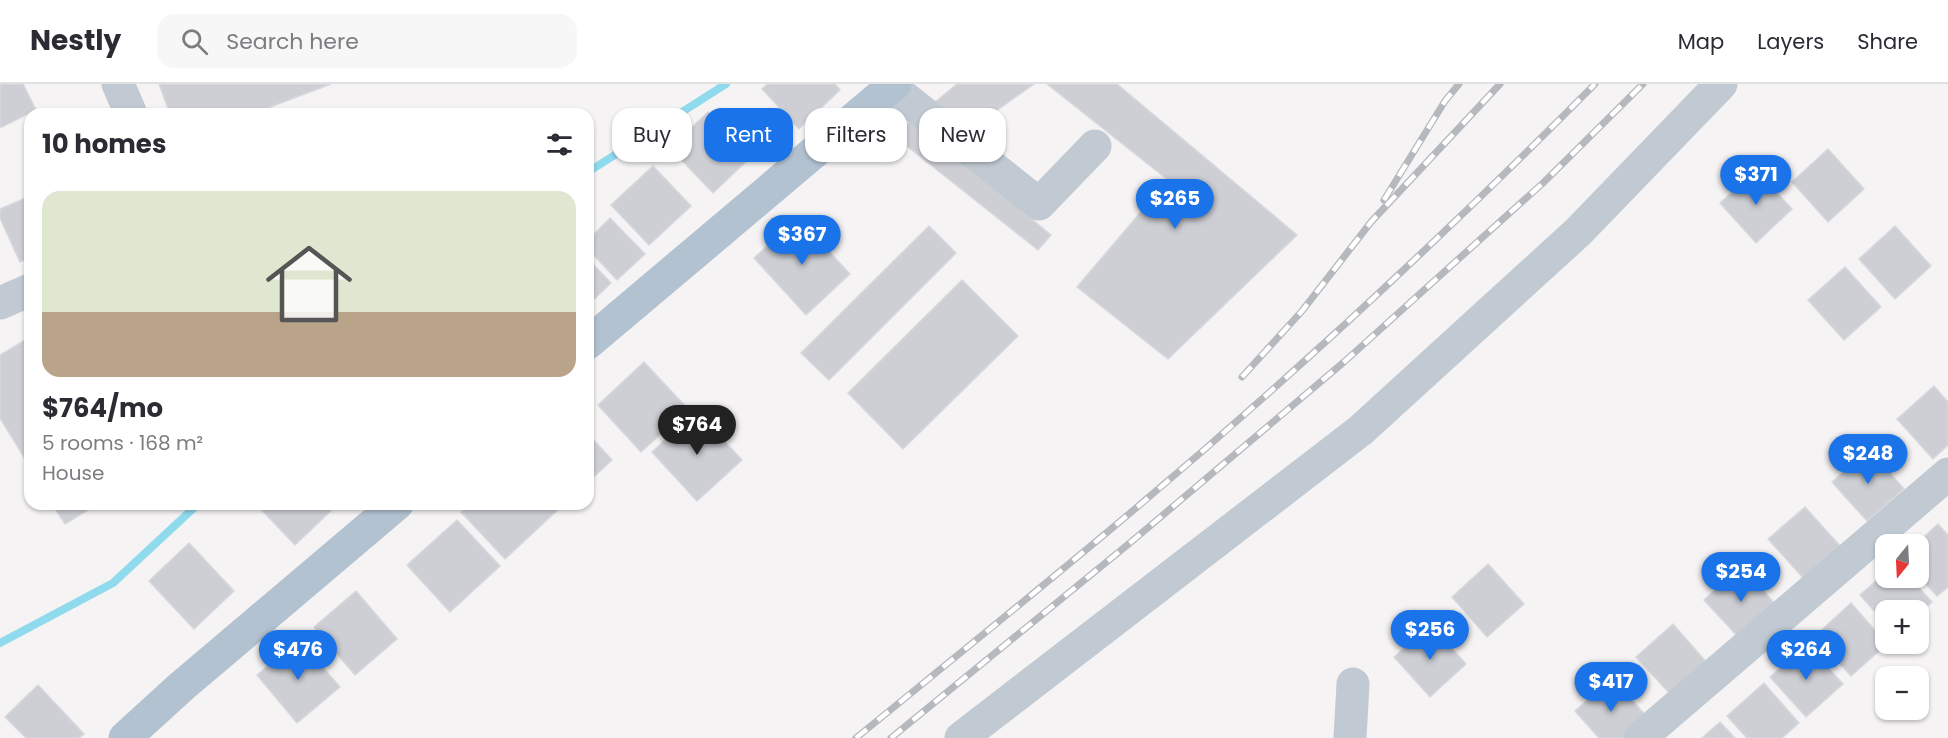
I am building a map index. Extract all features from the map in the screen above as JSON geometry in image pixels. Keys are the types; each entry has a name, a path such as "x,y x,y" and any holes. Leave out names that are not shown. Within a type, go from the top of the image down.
{"main road":[{"path":"594,338 893,86"},
{"path":"125,738 182,686 390,510"}],"street":[{"path":"118,84 128,108"},
{"path":"961,738 1361,430 1578,232 1721,84"},
{"path":"893,86 1039,204 1095,146"},
{"path":"0,303 24,293"},
{"path":"1640,738 1948,474"},
{"path":"1350,738 1353,684"}],"building":[{"path":"0,84 23,84 35,108 24,108 24,116 0,128"},
{"path":"159,84 331,84 268,108 168,108"},
{"path":"767,84 835,84 840,90 821,108 805,108 805,123 799,129 793,123 793,108 780,108 762,89"},
{"path":"957,84 1034,84 1000,108 938,108 934,103"},
{"path":"1047,84 1117,84 1297,235 1168,359 1077,287 1168,180"},
{"path":"704,116 704,162 746,162 713,193 683,162 692,162 692,127"},
{"path":"912,120 919,126 919,156 907,146 907,124"},
{"path":"1828,149 1864,189 1828,222 1792,182"},
{"path":"927,162 963,162 1051,235 1038,250"},
{"path":"653,166 691,206 649,245 611,205"},
{"path":"1756,170 1792,209 1756,243 1720,203"},
{"path":"24,199 24,260 20,262 0,218 0,209"},
{"path":"610,218 645,254 617,280 594,255 594,234"},
{"path":"798,218 850,274 806,315 754,258"},
{"path":"929,226 956,253 829,380 801,353"},
{"path":"1895,226 1931,266 1895,299 1859,259"},
{"path":"594,265 611,283 594,299"},
{"path":"1845,267 1881,307 1844,340 1808,300"},
{"path":"962,280 1018,336 903,449 848,393"},
{"path":"24,341 24,457 0,418 0,355"},
{"path":"644,362 688,409 641,452 598,405"},
{"path":"1934,386 1948,402 1948,445 1933,459 1897,419"},
{"path":"696,411 742,460 697,501 652,452"},
{"path":"594,440 612,460 594,476"},
{"path":"1869,449 1904,489 1867,521 1832,482"},
{"path":"1805,507 1841,547 1804,579 1768,539"},
{"path":"56,510 88,510 65,524"},
{"path":"262,510 332,510 295,545"},
{"path":"463,510 558,510 505,559 461,512"},
{"path":"457,520 500,566 450,612 407,565"},
{"path":"1938,524 1948,535 1948,587 1937,596 1929,588 1929,534 1927,534"},
{"path":"189,543 234,591 194,629 149,581"},
{"path":"1488,564 1524,604 1487,637 1452,597"},
{"path":"1741,566 1777,606 1740,639 1704,600"},
{"path":"1875,582 1875,588 1919,588 1932,602 1929,605 1929,600 1875,600 1875,612 1860,595"},
{"path":"356,591 397,639 355,675 314,627"},
{"path":"1851,603 1875,630 1876,654 1851,676 1815,636"},
{"path":"1673,624 1708,664 1672,696 1636,657"},
{"path":"1431,625 1466,664 1430,697 1394,657"},
{"path":"299,640 340,687 297,723 257,675"},
{"path":"1807,645 1843,684 1806,717 1770,677"},
{"path":"1612,678 1648,718 1626,738 1599,738 1575,711"},
{"path":"1764,683 1799,723 1782,738 1747,738 1727,716"},
{"path":"38,685 84,734 79,738 26,738 5,717"},
{"path":"1720,722 1735,738 1702,738"}],"waterway":[{"path":"594,168 726,84"},
{"path":"0,643 113,583 192,510"}],"railway":[{"path":"1384,200 1445,101 1459,84"},
{"path":"1242,377 1302,311 1371,222 1500,84"},
{"path":"856,738 1085,551 1240,418 1421,254 1595,84"},
{"path":"891,738 1131,542 1344,362 1543,183 1643,84"}]}
